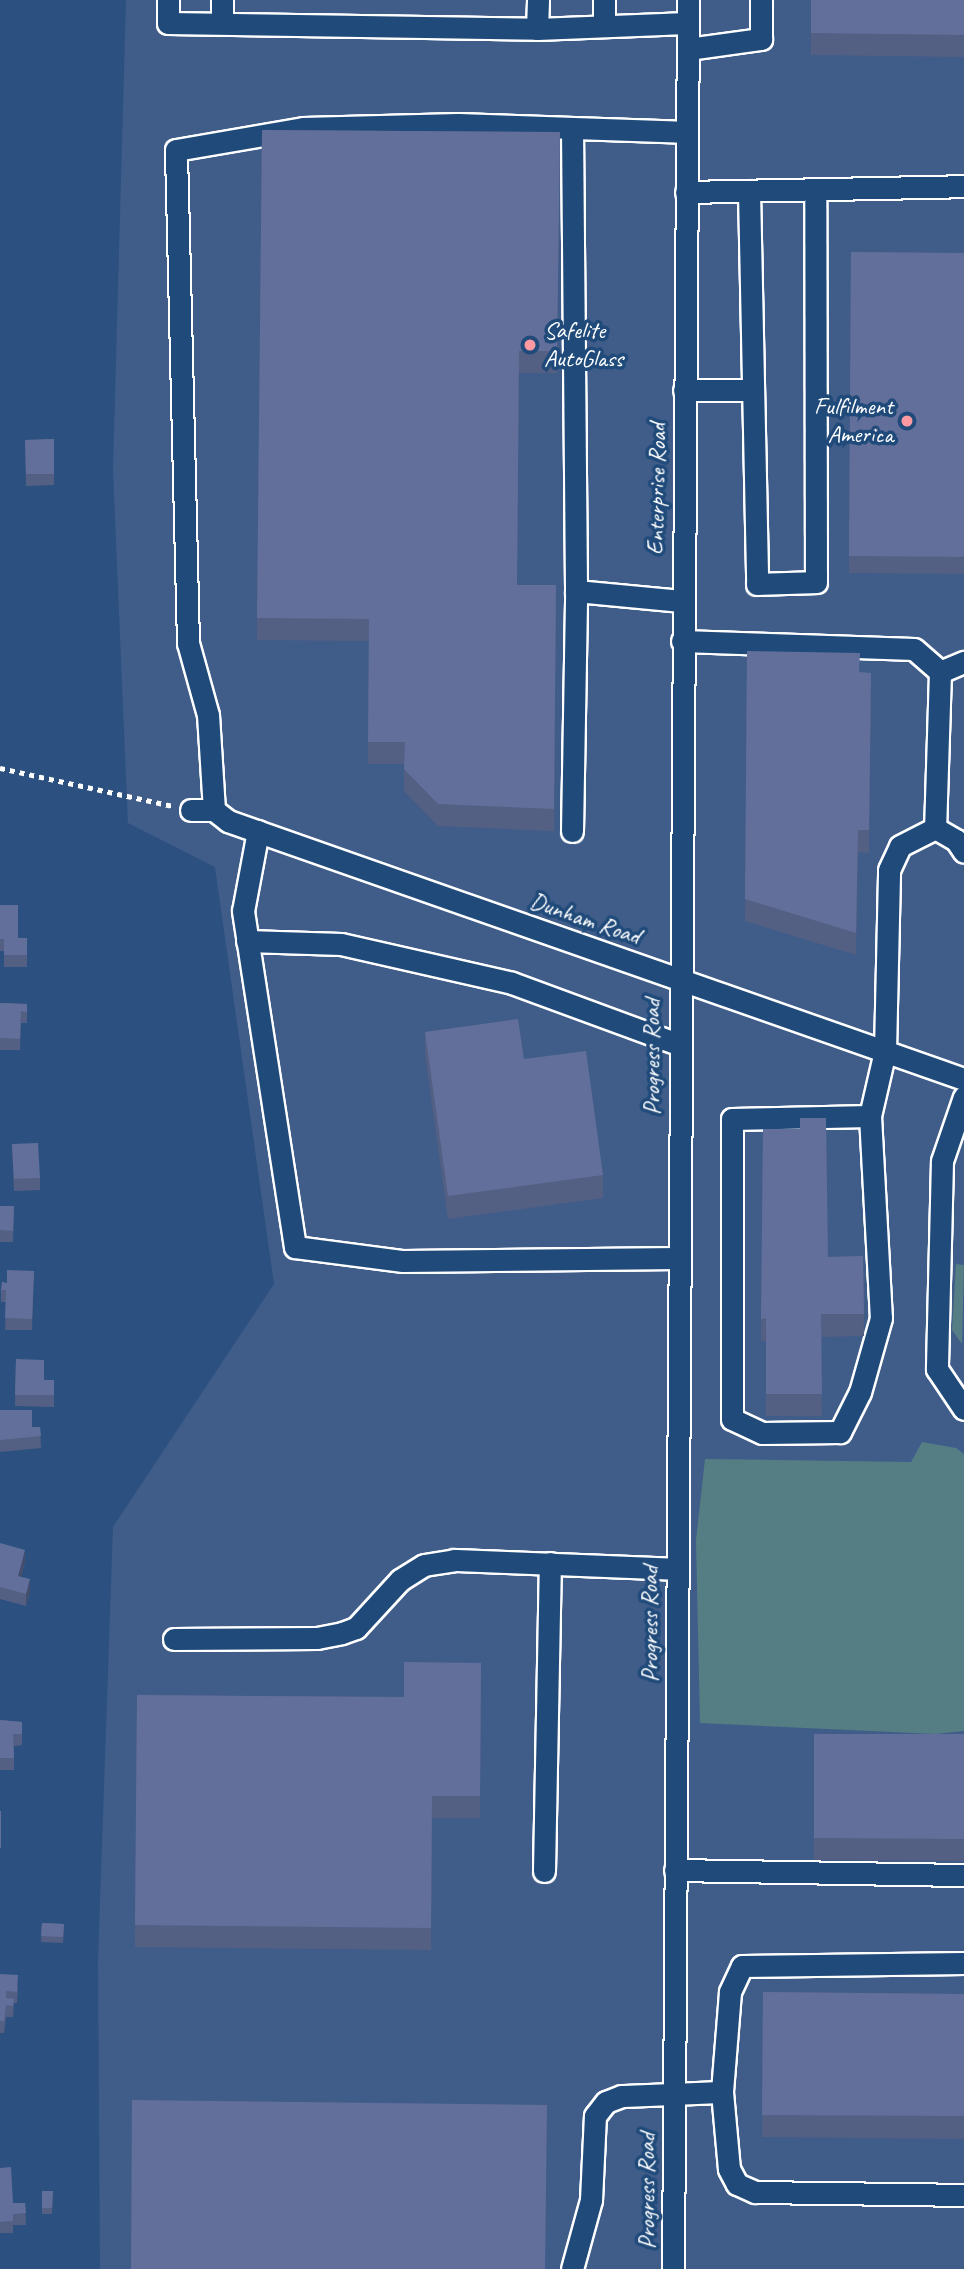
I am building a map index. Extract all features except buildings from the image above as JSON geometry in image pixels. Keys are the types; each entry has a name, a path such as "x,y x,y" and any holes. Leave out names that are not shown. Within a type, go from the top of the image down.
{"street":[{"path":"168,0 168,23 537,29 688,23"},
{"path":"222,0 222,23"},
{"path":"537,29 538,0"},
{"path":"604,0 604,26"},
{"name":"Enterprise Road","path":"679,979 688,0"},
{"path":"688,48 761,38 761,0"},
{"path":"214,810 208,715 188,643 176,150 303,128 458,124 687,132"},
{"path":"572,128 576,591 572,831"},
{"path":"686,192 964,186"},
{"path":"749,191 757,583 816,582 815,189"},
{"path":"684,390 753,390"},
{"path":"576,591 682,601"},
{"path":"682,641 914,649 940,672"},
{"path":"940,672 964,662"},
{"path":"935,828 940,672"},
{"name":"Dunham Road","path":"191,810 214,810 228,821 964,1079"},
{"path":"935,828 956,839 964,852"},
{"path":"870,1116 732,1119 732,1419 762,1433 840,1432 860,1392 881,1318 870,1116 885,1051 889,870 900,846 935,828"},
{"path":"258,831 243,911 295,1247 403,1261 678,1258"},
{"path":"247,941 341,944 512,983 678,1044"},
{"name":"Progress Road","path":"673,2269 679,979"},
{"path":"964,1097 942,1161 937,1369 964,1409"},
{"path":"953,1132 964,1151"},
{"path":"174,1639 317,1639 356,1628 400,1580 424,1565 454,1560 677,1569"},
{"path":"544,1871 550,1563"},
{"path":"675,1870 964,1875"},
{"path":"964,1963 742,1966 730,1992 722,2092 729,2169 737,2184 755,2192 964,2195"},
{"path":"572,2269 591,2200 595,2116 606,2102 622,2096 722,2092"}],"path":[{"path":"0,768 191,810"}],"shaded area":[{"path":"126,0 964,0 964,2269 100,2269 98,1961 113,1527 274,1284 215,867 128,823 113,471"}],"green space":[{"path":"956,1264 964,1265 962,1344 952,1330"},
{"path":"922,1442 956,1448 964,1454 964,1731 935,1734 700,1723 696,1540 705,1459 911,1462"}],"place":[{"name":"Safelite AutoGlass","path":"530,345"},
{"name":"Fulfilment America","path":"907,421"}]}
